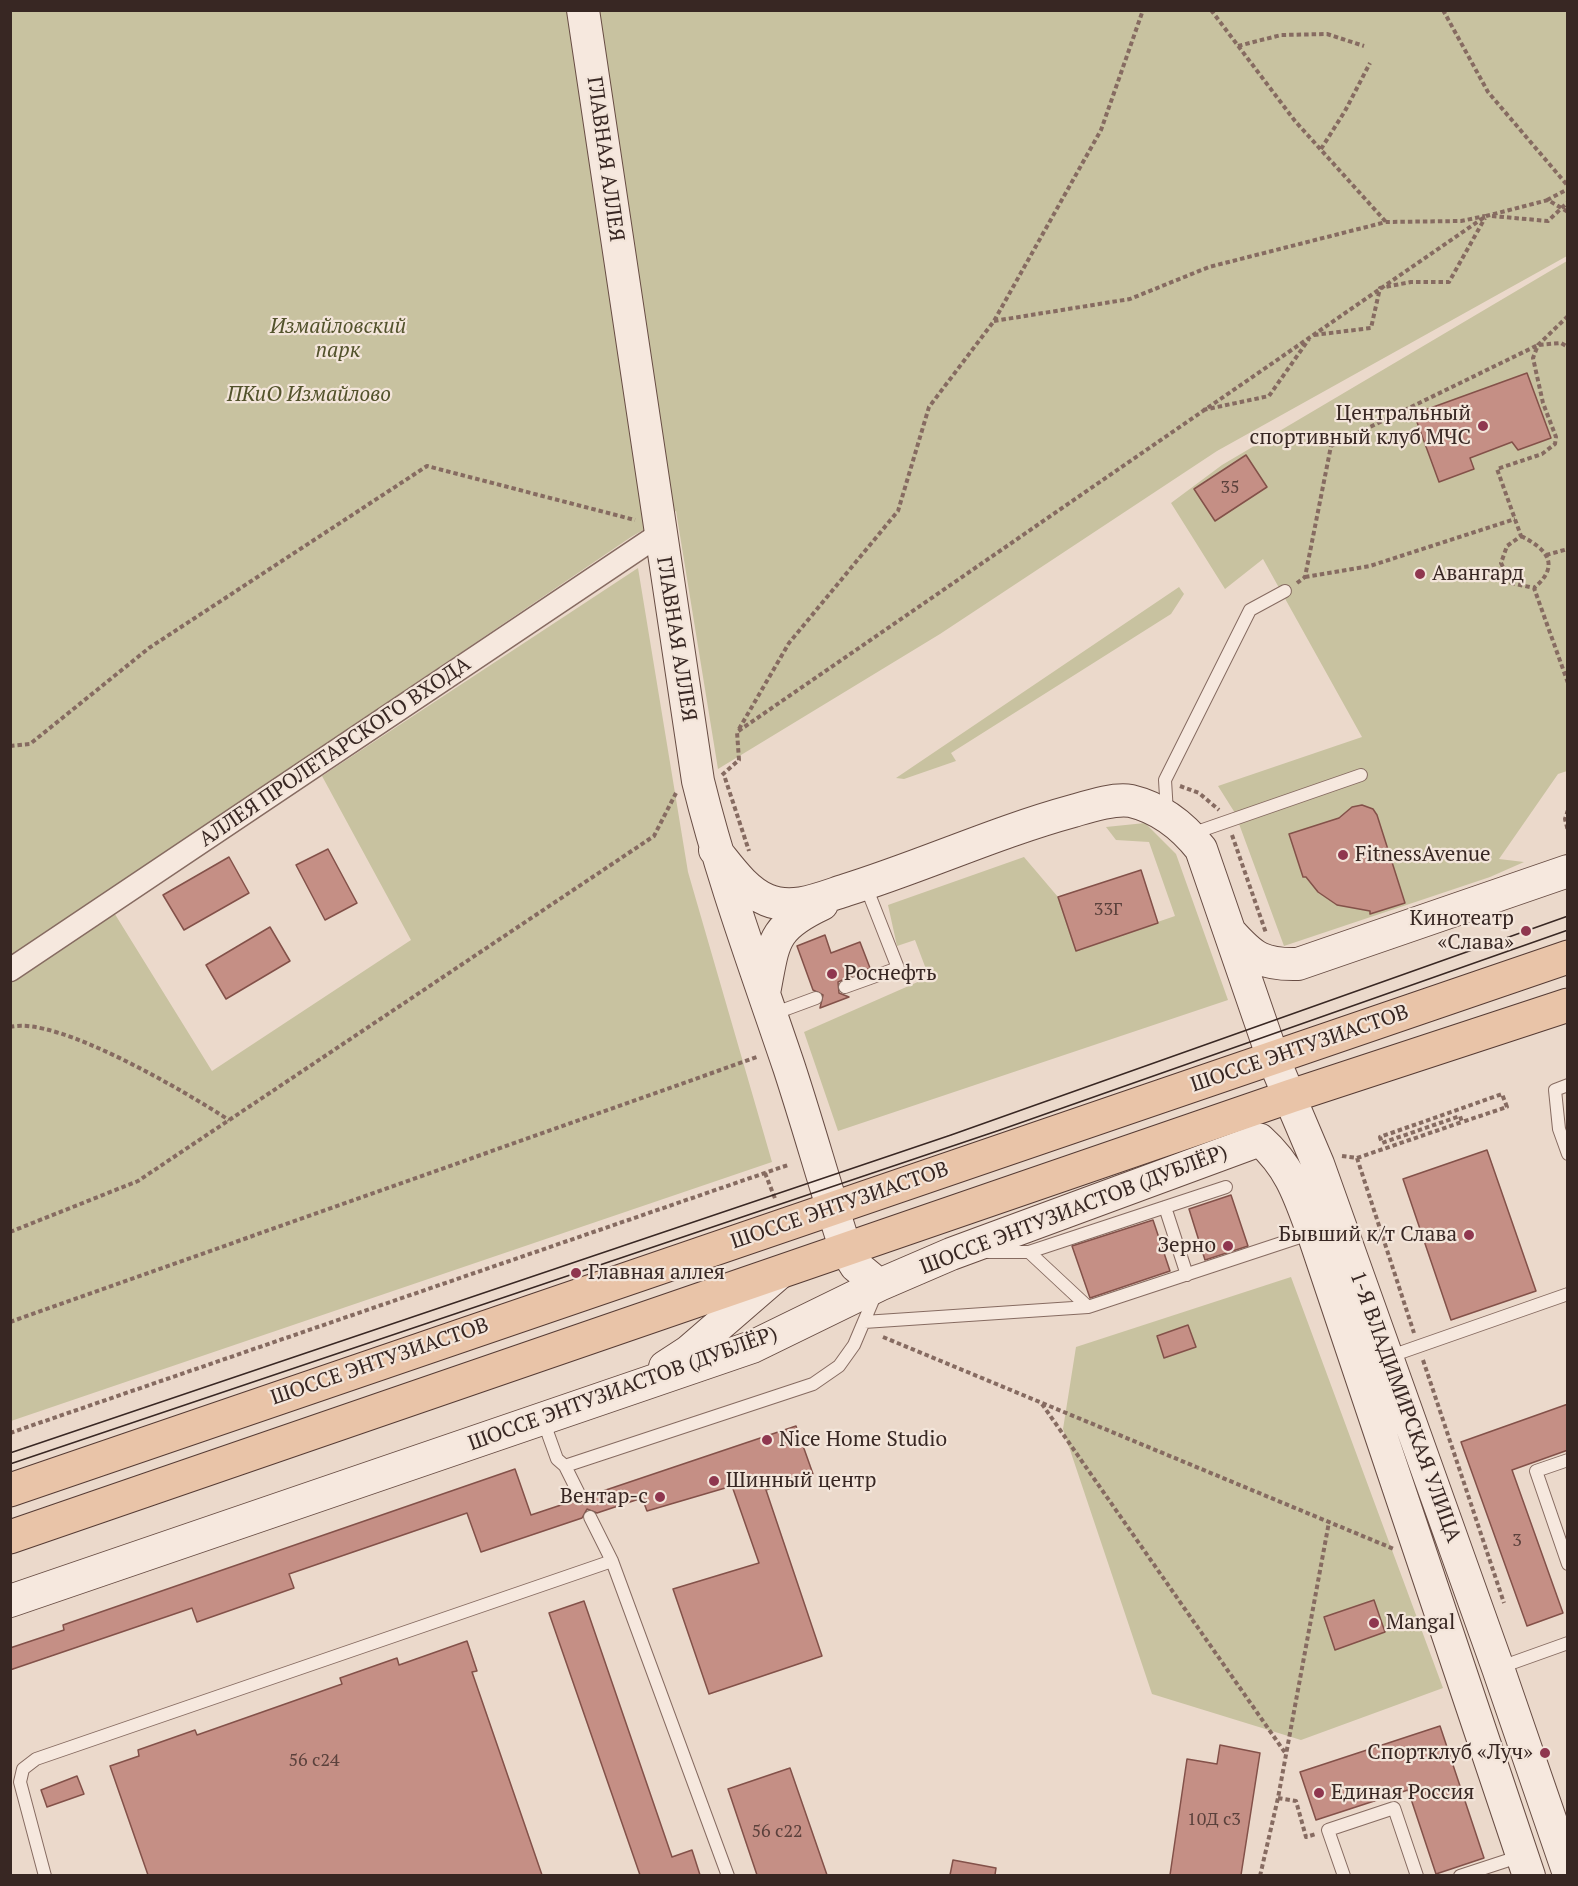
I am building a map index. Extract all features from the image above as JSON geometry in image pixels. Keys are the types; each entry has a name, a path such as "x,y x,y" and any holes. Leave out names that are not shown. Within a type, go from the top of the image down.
{"main road":[{"name":"ГЛАВНАЯ АЛЛЕЯ","path":"583,10 656,536 698,781 715,850 766,1006 789,1067 846,1250"},
{"path":"715,850 755,893 766,900 782,904 804,903 865,884 1027,824 1099,804 1130,801 1178,826"},
{"name":"1-Я ВЛАДИМИРСКАЯ УЛИЦА","path":"1178,826 1201,849 1273,1058 1318,1164 1565,1855"},
{"path":"1230,932 1249,953 1266,963 1298,964 1568,871"},
{"path":"766,1006 777,935 802,914 865,884"},
{"name":"ШОССЕ ЭНТУЗИАСТОВ","path":"10,1490 1568,957"},
{"name":"ШОССЕ ЭНТУЗИАСТОВ","path":"10,1537 846,1250 1254,1126 1291,1096 1568,1005"},
{"name":"1-Я ВЛАДИМИРСКАЯ УЛИЦА","path":"1254,1126 1294,1181 1526,1865"},
{"name":"ШОССЕ ЭНТУЗИАСТОВ (ДУБЛЁР)","path":"10,1601 752,1347 879,1285 1254,1126"},
{"path":"846,1250 856,1266 879,1285"},
{"path":"632,1389 688,1352 777,1275"}],"street":[{"name":"АЛЛЕЯ ПРОЛЕТАРСКОГО ВХОДА","path":"10,970 152,881 260,809 656,536"}],"lane":[{"path":"1285,591 1250,610 1166,780 1178,826 1360,775"},
{"path":"845,987 898,968 865,884"},
{"path":"766,1006 816,998"},
{"path":"1568,1085 1555,1090 1559,1129 1568,1154"},
{"path":"951,1254 1029,1252 1226,1187"},
{"path":"1165,1207 1187,1275"},
{"path":"862,1325 1088,1307 1313,1233"},
{"path":"1029,1252 1088,1307"},
{"path":"566,1466 813,1384 839,1366 854,1346 879,1285"},
{"path":"1387,1358 1568,1294"},
{"path":"543,1419 557,1459 566,1466 580,1496"},
{"path":"1568,1460 1536,1472 1568,1564"},
{"path":"590,1516 612,1561 728,1875"},
{"path":"45,1875 20,1782 23,1769 36,1759 612,1561"},
{"path":"1498,1668 1568,1643"},
{"path":"1344,1875 1328,1830 1394,1808 1417,1875"},
{"path":"1460,1875 1526,1865"}],"path":[{"path":"713,778 724,774 739,760 737,732 789,643 898,511 928,407 994,321 1101,130 1143,10"},
{"path":"1211,10 1295,121 1386,222"},
{"path":"994,321 1130,299 1209,267 1386,222 1461,221 1548,200 1568,188 1488,92 1443,10"},
{"path":"1238,46 1281,35 1328,34 1364,46"},
{"path":"1321,150 1370,63"},
{"path":"1548,200 1568,212"},
{"path":"737,732 1486,216 1548,221 1568,202"},
{"path":"1380,288 1411,282 1449,282 1486,216"},
{"path":"1200,411 1269,396 1311,335 1371,328 1380,288"},
{"path":"1305,577 1331,446 1538,345 1568,316"},
{"path":"1538,345 1561,343 1568,347"},
{"path":"1534,588 1546,578 1549,561 1541,546 1521,536 1497,469 1542,454 1555,444 1556,437 1543,403 1535,370 1533,358 1538,345"},
{"path":"10,746 30,744 149,648 427,466 633,518 656,536"},
{"path":"1285,591 1305,577 1370,566 1515,519"},
{"path":"1521,536 1507,546 1501,563 1511,583 1534,588"},
{"path":"1546,555 1568,549"},
{"path":"1534,588 1568,683"},
{"path":"10,1232 138,1181 654,836 680,784"},
{"path":"1568,810 1564,819 1568,831"},
{"path":"10,1027 22,1024 54,1030 186,1092 229,1120"},
{"path":"10,1322 757,1057"},
{"path":"1342,1156 1357,1158 1507,1107 1502,1094 1380,1137 1382,1143 1460,1116 1462,1122"},
{"path":"1357,1158 1508,1615"},
{"path":"10,1433 788,1165"},
{"path":"765,1173 777,1204"},
{"path":"873,1333 1401,1552"},
{"path":"1042,1403 1286,1754"},
{"path":"1260,1875 1278,1798 1329,1522"},
{"path":"1278,1798 1296,1801 1306,1837"}],"green space":[{"name":"Измайловский парк","path":"11,11 1567,11 1567,256 1217,451 940,634 718,769 676,511 631,537 11,958"},
{"name":"Авангард","path":"1567,261 1567,771 1558,774 1499,859 1524,862 1490,877 1284,946 1235,813 1218,786 1362,737 1263,559 1225,589 1171,503 1222,465"},
{"path":"638,568 688,872 772,1162 11,1421 10,982 113,911 212,1071 411,940 322,776"},
{"path":"1179,587 1184,594 1171,614 951,753 956,761 904,779 896,778"},
{"path":"1145,823 1176,854 1228,1000 838,1131 804,1032 929,977 915,940 897,946 888,905 1024,857 1058,897 1076,950 1175,916 1149,842 1116,840 1106,827"},
{"path":"1291,1277 1443,1688 1301,1740 1152,1694 1063,1429 1076,1347"}],"building":[{"name":"Центральный спортивный клуб МЧС","path":"1527,373 1551,438 1518,450 1512,442 1470,458 1474,469 1439,482 1414,414"},
{"path":"1246,455 1267,487 1215,521 1194,489"},
{"name":"FitnessAvenue","path":"1362,805 1373,809 1377,815 1405,903 1370,914 1370,911 1337,905 1318,892 1306,877 1303,877 1289,834 1339,818 1352,807"},
{"path":"328,849 357,903 325,920 296,865"},
{"path":"229,857 249,893 184,930 163,895"},
{"path":"1141,870 1158,923 1076,951 1058,897"},
{"path":"270,927 290,961 226,999 206,965"},
{"name":"Роснефть","path":"825,935 831,953 860,942 870,968 838,982 839,993 849,997 820,1008 823,995 813,990 797,946"},
{"name":"Бывший к/т Слава","path":"1487,1150 1536,1291 1451,1320 1403,1179"},
{"path":"1231,1195 1248,1246 1205,1260 1189,1209"},
{"path":"1153,1220 1170,1271 1090,1298 1072,1246"},
{"path":"1188,1325 1196,1347 1164,1358 1157,1336"},
{"path":"1568,1404 1568,1450 1512,1470 1563,1613 1527,1626 1461,1442"},
{"path":"796,1426 813,1474 766,1490 822,1656 709,1694 673,1589 759,1563 732,1486 647,1511 642,1498 597,1513 587,1509 582,1518 481,1552 467,1513 289,1574 294,1588 197,1622 192,1608 10,1670 10,1648 64,1630 63,1625 515,1469 531,1515 573,1501 583,1504 588,1496"},
{"path":"1374,1600 1385,1632 1335,1650 1324,1617"},
{"path":"584,1601 672,1857 692,1850 700,1875 640,1875 549,1613"},
{"path":"467,1641 477,1671 472,1672 542,1875 148,1875 110,1766 139,1756 138,1750 195,1730 197,1735 342,1684 340,1678 397,1658 399,1665"},
{"path":"1440,1726 1484,1858 1436,1874 1408,1790 1316,1820 1300,1772"},
{"path":"1220,1745 1260,1753 1241,1875 1170,1875 1187,1759 1217,1764"},
{"path":"790,1768 827,1875 757,1875 728,1789"},
{"path":"77,1776 84,1794 47,1807 41,1790"},
{"path":"953,1860 996,1868 995,1875 950,1875"}],"tram line":[{"path":"10,1453 951,1135 1568,916"},
{"path":"10,1464 1000,1130 1568,930"}],"place":[{"name":"Центральный спортивный клуб МЧС","path":"1483,426"},
{"name":"Авангард","path":"1420,574"},
{"name":"FitnessAvenue","path":"1343,855"},
{"name":"Кинотеатр «Слава»","path":"1526,931"},
{"name":"Роснефть","path":"832,974"},
{"name":"Бывший к/т Слава","path":"1469,1235"},
{"name":"Зерно","path":"1228,1246"},
{"name":"Главная аллея","path":"576,1273"},
{"name":"Nice Home Studio","path":"767,1440"},
{"name":"Шинный центр","path":"714,1481"},
{"name":"Вентар-с","path":"660,1497"},
{"name":"Mangal","path":"1374,1623"},
{"name":"Спортклуб «Луч»","path":"1545,1753"},
{"name":"Единая Россия","path":"1319,1793"}],"park label":[{"name":"ПКиО Измайлово","path":"309,395"}]}
